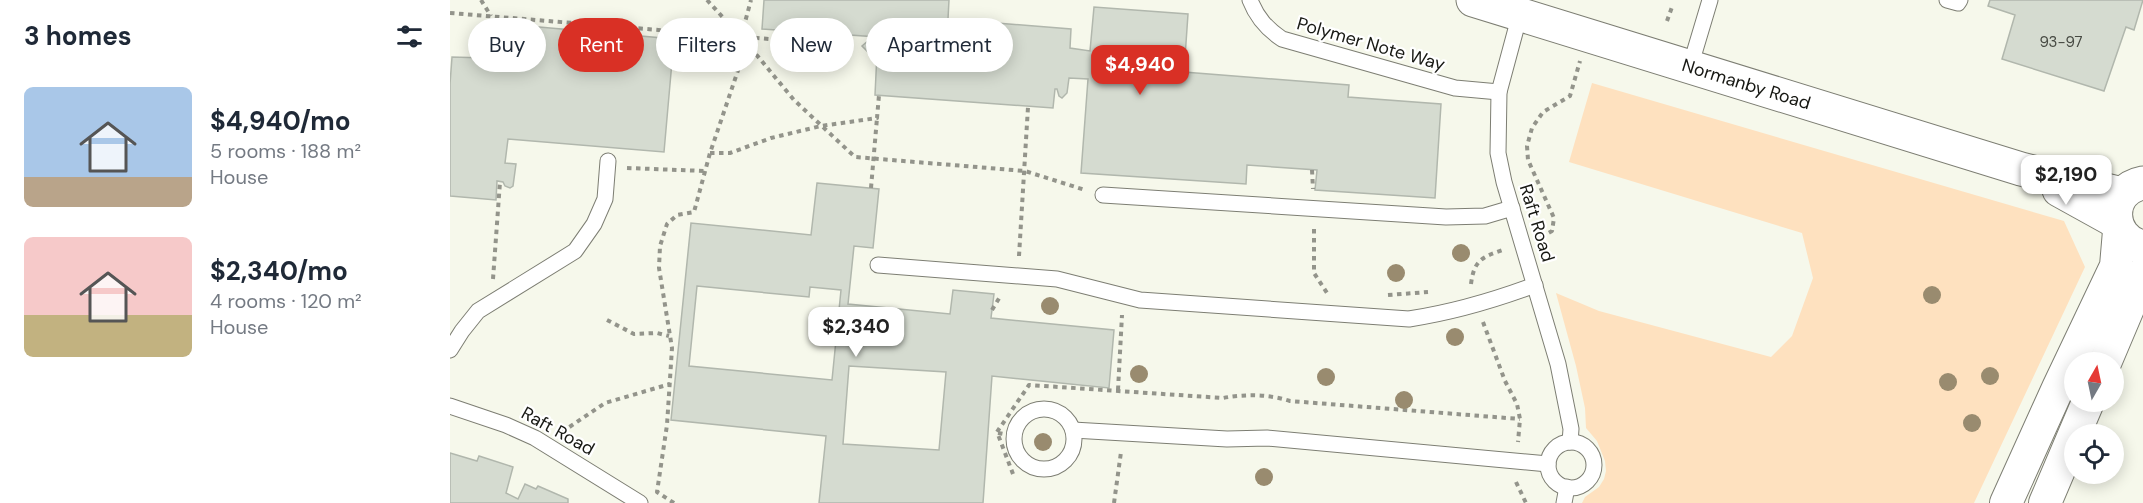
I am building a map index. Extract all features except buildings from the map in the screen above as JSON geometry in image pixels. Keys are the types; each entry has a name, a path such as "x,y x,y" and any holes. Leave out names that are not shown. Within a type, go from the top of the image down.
{"street":[{"name":"Normanby Road","path":"1473,0 2021,169 2130,205"},
{"path":"2006,503 2116,266 2130,205"},
{"path":"2110,352 2143,273"},
{"path":"2021,471 2049,494 2084,412"}],"lane":[{"name":"Polymer Note Way","path":"1250,0 1266,29 1282,39 1455,88 1499,92"},
{"path":"1690,67 1710,0"},
{"path":"1947,0 1958,3 1960,0"},
{"name":"Raft Road","path":"1520,15 1499,92 1498,153 1567,400 1571,429 1570,442"},
{"path":"450,350 478,311 574,251 594,224 605,199 608,164"},
{"path":"1103,195 1446,217 1485,216 1512,208"},
{"path":"878,265 1057,279 1140,300 1409,319 1477,306 1536,285"},
{"name":"Raft Road","path":"450,406 506,425 535,438 640,503"},
{"path":"1042,409 1052,410 1062,415 1073,430 1075,441 1067,460 1045,470 1025,463 1014,446 1017,425 1024,417 1042,409"},
{"path":"1073,430 1227,439 1267,438 1548,464"},
{"path":"1570,442 1578,443 1590,452 1594,466 1588,481 1575,488 1560,485 1551,476 1548,464 1549,457 1558,446 1570,442"},
{"path":"1564,503 1567,487"}],"path":[{"path":"481,0 492,16"},
{"path":"707,0 724,18"},
{"path":"746,18 751,0"},
{"path":"1666,21 1672,7"},
{"path":"450,13 656,30"},
{"path":"758,57 794,100 855,157 1025,171 1103,195"},
{"path":"674,503 657,492 667,425 672,348 659,268 660,246 667,224 677,215 694,212 710,153 737,72"},
{"path":"871,189 879,95"},
{"path":"992,310 1019,261 1028,107"},
{"path":"710,153 730,153 771,138 821,126 877,118"},
{"path":"608,164 705,171"},
{"path":"1312,170 1314,273 1328,294"},
{"path":"500,182 493,281 502,296"},
{"path":"1377,295 1436,292"},
{"path":"1118,390 1124,296"},
{"path":"607,320 634,334 657,333 669,336"},
{"path":"553,428 562,432 605,403 670,384"},
{"path":"997,432 1029,385 1223,398 1238,395 1520,419"},
{"path":"997,432 1014,435"},
{"path":"997,432 1013,474"},
{"path":"1114,503 1124,433"}],"shaded area":[{"path":"1592,83 2064,221 2085,267 1974,503 1582,503 1585,497 1599,487 1604,479 1605,461 1597,441 1586,428 1585,408 1576,366 1556,293 1599,311 1771,357 1792,336 1813,278 1802,233 1569,162"}]}
